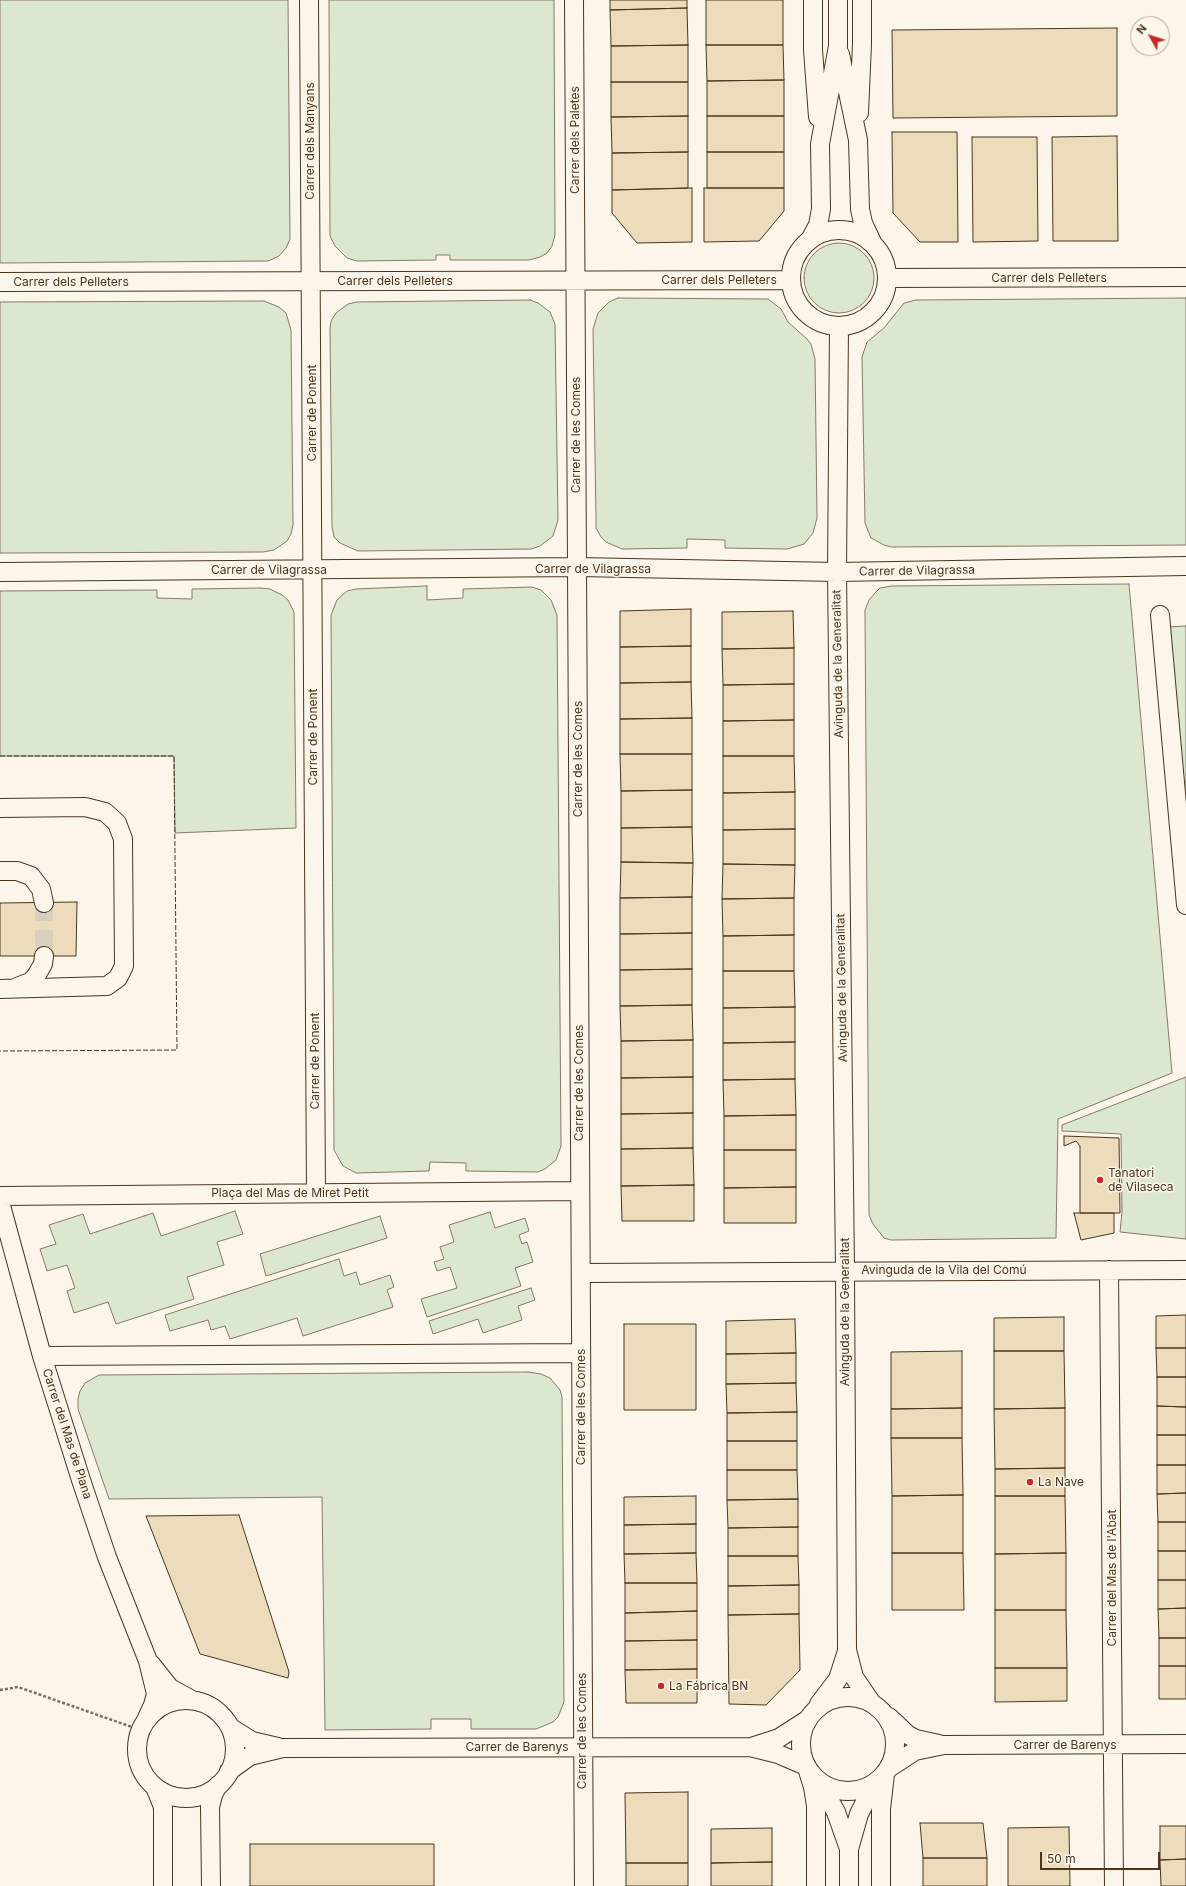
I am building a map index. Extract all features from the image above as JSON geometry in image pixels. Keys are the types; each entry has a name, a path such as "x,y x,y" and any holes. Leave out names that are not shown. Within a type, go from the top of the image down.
{"street":[{"name":"Carrer dels Manyans","path":"309,0 311,281"},
{"name":"Carrer dels Paletes","path":"574,0 576,280"},
{"path":"813,0 813,50 820,144 821,209 818,225 810,238 799,250 792,264 790,280 793,295 800,308 811,318 824,324 839,326 854,324 867,317 878,307 885,293 887,278 886,265 872,242 863,223 860,209 858,140 862,44 862,0"},
{"path":"820,144 838,46 838,0"},
{"path":"838,46 858,140"},
{"path":"810,238 825,231 842,229 858,233 872,242"},
{"name":"Carrer dels Pelleters","path":"887,278 1186,277"},
{"name":"Carrer de les Comes","path":"576,280 582,1747 584,1886"},
{"name":"Carrer dels Pelleters","path":"0,282 790,280"},
{"name":"Carrer de Ponent","path":"311,281 316,1193"},
{"name":"Avinguda de la Generalitat","path":"839,326 837,572 845,1271 847,1650 854,1677 877,1707"},
{"name":"Carrer de Vilagrassa","path":"0,572 577,567 837,572 1186,566"},
{"path":"1160,615 1186,905"},
{"path":"0,808 85,807 97,809 105,812 117,823 123,839 124,966 118,978 107,986 100,987 5,988"},
{"path":"0,871 17,871 31,876 42,889 44,903"},
{"path":"5,988 30,982 41,971 44,956"},
{"name":"Plaça del Mas de Miret Petit","path":"0,1196 580,1191"},
{"name":"Carrer del Mas de Plana","path":"0,1202 42,1356 81,1480 107,1557 148,1661 156,1694 153,1706 144,1724"},
{"name":"Carrer del Mas de l'Abat","path":"1109,1270 1114,1886"},
{"name":"Avinguda de la Vila del Comú","path":"581,1273 1186,1270"},
{"path":"42,1356 581,1353"},
{"name":"Avinguda de la Generalitat","path":"809,1717 838,1679 847,1650"},
{"name":"Carrer del Mas de Plana","path":"148,1661 170,1688 192,1700"},
{"path":"849,1849 836,1812 820,1784 807,1768 801,1757 800,1742 803,1727 809,1717 823,1703 838,1697 855,1697 877,1707 891,1725 895,1740 894,1754 884,1774 868,1796 859,1814 849,1849 849,1886"},
{"path":"211,1886 210,1807 213,1795 224,1778 234,1757 235,1742 231,1728 221,1714 208,1704 192,1700 175,1700 159,1707 144,1724 136,1745 138,1761 144,1775 155,1787 167,1794 180,1798 194,1797 207,1793 224,1778"},
{"name":"Carrer de Barenys","path":"877,1707 908,1735 916,1739 944,1745 1186,1744"},
{"name":"Carrer de Barenys","path":"750,1747 779,1738 809,1717"},
{"name":"Carrer de Barenys","path":"231,1728 252,1741 283,1748 750,1747 778,1754 807,1768"},
{"name":"Carrer de Barenys","path":"884,1774 916,1751 944,1745"},
{"name":"Carrer de Barenys","path":"224,1778 250,1756 283,1748"},
{"path":"807,1768 813,1787 816,1806 816,1886"},
{"path":"820,1784 834,1790 850,1792 866,1788 884,1774"},
{"path":"881,1886 881,1809 884,1774"},
{"path":"155,1787 163,1807 163,1886"}],"path":[{"path":"0,1690 18,1687 144,1724"}],"green space":[{"path":"0,0 288,0 290,239 286,248 279,256 268,261 0,263"},
{"path":"329,0 554,0 555,235 552,246 547,253 529,260 450,260 450,255 436,255 436,260 357,261 347,258 335,246 330,236"},
{"path":"832,243 846,243 859,249 868,258 872,264 874,278 872,292 864,303 853,311 846,313 832,313 825,311 814,303 806,292 804,285 804,271 806,264 814,253 825,245"},
{"path":"618,298 768,299 781,309 788,322 811,344 815,359 817,518 813,533 804,544 787,549 725,548 725,540 687,539 687,548 622,549 606,542 601,537 596,528 593,329 598,313 609,302"},
{"path":"1186,298 1186,545 891,547 871,538 865,523 862,357 867,342 884,328 904,303 916,300"},
{"path":"530,300 538,303 550,312 555,324 558,520 553,536 540,546 531,549 358,551 340,543 334,537 332,527 330,329 331,321 336,313 348,304 357,302"},
{"path":"264,301 279,307 286,313 291,330 293,525 291,534 287,541 274,550 263,552 0,553 0,302"},
{"path":"1129,584 1172,1073 1058,1119 1056,1238 891,1240 884,1238 873,1224 869,1215 865,610 869,600 880,588 891,586"},
{"path":"427,586 427,600 463,598 463,589 532,587 541,590 551,600 557,615 561,1146 556,1160 545,1169 538,1172 466,1171 466,1163 430,1162 429,1171 356,1173 343,1166 334,1150 331,615 337,600 347,591 356,589"},
{"path":"192,589 270,589 282,595 288,600 294,612 296,828 175,833 174,756 0,756 0,591 157,590 157,598 192,599"},
{"path":"1186,626 1186,818 1168,627"},
{"path":"1186,1077 1186,1239 1120,1232 1122,1212 1121,1134 1062,1131 1062,1125"},
{"path":"235,1211 243,1234 217,1242 224,1265 187,1277 194,1299 116,1324 108,1302 74,1313 67,1291 75,1288 67,1265 47,1271 40,1249 56,1244 49,1225 83,1214 90,1234 153,1213 161,1236"},
{"path":"490,1212 495,1228 525,1218 529,1231 519,1235 522,1244 527,1242 533,1262 515,1268 521,1286 427,1317 421,1299 457,1288 450,1267 437,1271 434,1262 444,1259 440,1247 454,1242 449,1225"},
{"path":"380,1216 387,1238 266,1276 260,1254"},
{"path":"339,1259 344,1276 356,1272 360,1285 390,1275 394,1287 387,1290 393,1307 303,1336 297,1318 230,1339 225,1326 211,1330 208,1320 170,1331 165,1315"},
{"path":"531,1288 535,1300 518,1306 522,1320 483,1333 478,1319 433,1334 429,1321"},
{"path":"528,1372 541,1374 550,1378 560,1390 562,1397 564,1702 558,1717 553,1722 536,1729 471,1729 471,1719 431,1719 431,1729 325,1730 322,1497 109,1499 78,1409 80,1391 85,1383 99,1375"}],"building":[{"path":"610,0 687,0 687,8 610,10"},
{"path":"706,0 783,0 783,45 706,45"},
{"path":"687,8 688,45 611,46 610,10"},
{"path":"1117,28 1117,116 893,118 892,30"},
{"path":"688,45 688,82 611,82 611,46"},
{"path":"706,45 783,45 784,80 707,81"},
{"path":"784,80 784,116 707,116 707,81"},
{"path":"611,82 688,82 688,116 611,117"},
{"path":"688,116 688,152 612,153 611,117"},
{"path":"707,116 784,116 784,152 707,152"},
{"path":"892,132 957,132 958,242 920,242 893,213"},
{"path":"1117,136 1118,241 1053,241 1052,137"},
{"path":"972,137 1037,137 1038,241 973,242"},
{"path":"688,152 688,188 612,190 612,153"},
{"path":"707,152 784,152 784,188 707,188"},
{"path":"692,188 692,242 637,243 612,213 612,190"},
{"path":"704,188 784,188 784,211 759,241 704,242"},
{"path":"691,609 691,646 620,647 620,611"},
{"path":"793,611 794,648 722,649 722,612"},
{"path":"691,646 691,682 620,683 620,647"},
{"path":"794,648 794,684 723,685 722,649"},
{"path":"691,682 692,718 620,719 620,683"},
{"path":"794,684 794,720 723,721 723,685"},
{"path":"692,718 692,754 620,754 620,719"},
{"path":"794,720 794,756 723,756 723,721"},
{"path":"620,754 692,754 692,790 621,791"},
{"path":"723,756 794,756 795,792 723,793"},
{"path":"692,790 692,827 621,828 621,791"},
{"path":"795,792 795,829 723,830 723,793"},
{"path":"692,827 693,863 621,862 621,828"},
{"path":"795,829 795,865 723,864 723,830"},
{"path":"621,862 693,863 692,897 620,898"},
{"path":"723,864 795,865 794,898 722,899"},
{"path":"692,897 692,933 620,934 620,898"},
{"path":"794,898 794,935 723,936 722,899"},
{"path":"77,902 76,956 0,956 0,903"},
{"path":"692,933 692,969 620,970 620,934"},
{"path":"794,935 794,971 723,971 723,936"},
{"path":"692,969 692,1005 620,1006 620,970"},
{"path":"723,971 794,971 795,1007 723,1008"},
{"path":"692,1005 693,1040 621,1041 620,1006"},
{"path":"795,1007 795,1042 723,1043 723,1008"},
{"path":"693,1040 693,1077 621,1078 621,1041"},
{"path":"795,1042 795,1079 723,1080 723,1043"},
{"path":"693,1077 693,1113 621,1114 621,1078"},
{"path":"795,1079 796,1115 724,1116 723,1080"},
{"path":"693,1113 693,1148 621,1149 621,1114"},
{"path":"796,1115 796,1150 724,1150 724,1116"},
{"name":"Tanatori de Vilaseca","path":"1064,1136 1119,1138 1120,1213 1080,1213 1080,1146 1076,1141 1064,1146"},
{"path":"693,1148 694,1185 621,1186 621,1149"},
{"path":"724,1150 796,1150 796,1187 724,1188"},
{"path":"694,1185 694,1221 622,1221 621,1186"},
{"path":"796,1187 796,1223 724,1223 724,1188"},
{"path":"1074,1213 1114,1213 1114,1233 1081,1240"},
{"path":"1186,1315 1186,1348 1156,1348 1156,1316"},
{"path":"1064,1317 1064,1351 994,1351 994,1318"},
{"path":"795,1319 796,1353 726,1354 726,1321"},
{"path":"624,1324 696,1324 696,1410 624,1410"},
{"path":"1156,1348 1186,1348 1186,1377 1157,1377"},
{"path":"962,1351 962,1408 891,1409 891,1352"},
{"path":"994,1351 1064,1351 1065,1408 994,1409"},
{"path":"796,1353 796,1383 726,1384 726,1354"},
{"path":"1157,1377 1186,1377 1186,1407 1157,1406"},
{"path":"796,1383 797,1412 727,1413 726,1384"},
{"path":"1157,1406 1186,1407 1186,1435 1157,1435"},
{"path":"962,1408 962,1438 891,1438 891,1409"},
{"path":"1065,1408 1065,1468 995,1469 994,1409"},
{"path":"797,1412 797,1441 727,1441 727,1413"},
{"path":"1157,1435 1186,1435 1186,1465 1157,1465"},
{"path":"891,1438 962,1438 963,1495 892,1496"},
{"path":"727,1441 797,1441 797,1470 727,1470"},
{"path":"1157,1465 1186,1465 1186,1493 1157,1494"},
{"name":"La Nave","path":"1065,1468 1065,1496 995,1496 995,1469"},
{"path":"727,1470 797,1470 798,1499 727,1500"},
{"path":"1186,1493 1186,1522 1158,1522 1157,1494"},
{"path":"963,1495 963,1553 892,1553 892,1496"},
{"path":"696,1496 696,1524 624,1525 624,1497"},
{"path":"995,1496 1065,1496 1066,1553 995,1554"},
{"path":"798,1499 798,1527 728,1528 727,1500"},
{"path":"239,1515 289,1672 288,1678 200,1654 146,1516"},
{"path":"1158,1522 1186,1522 1186,1551 1158,1551"},
{"path":"696,1524 696,1553 624,1554 624,1525"},
{"path":"798,1527 798,1556 728,1556 728,1528"},
{"path":"1158,1551 1186,1551 1186,1580 1158,1580"},
{"path":"696,1553 697,1583 625,1583 624,1554"},
{"path":"892,1553 963,1553 964,1610 892,1610"},
{"path":"1066,1553 1066,1610 995,1610 995,1554"},
{"path":"728,1556 798,1556 799,1585 728,1586"},
{"path":"1158,1580 1186,1580 1186,1608 1158,1609"},
{"path":"625,1583 697,1583 697,1611 625,1613"},
{"path":"799,1585 799,1614 728,1615 728,1586"},
{"path":"1186,1608 1186,1638 1159,1638 1158,1609"},
{"path":"995,1610 1066,1610 1067,1668 995,1668"},
{"path":"697,1611 697,1640 625,1641 625,1613"},
{"path":"799,1614 800,1670 766,1705 729,1704 728,1615"},
{"path":"1159,1638 1186,1638 1186,1666 1159,1666"},
{"path":"697,1640 697,1669 625,1670 625,1641"},
{"path":"1159,1666 1186,1666 1186,1699 1159,1699"},
{"path":"995,1668 1067,1668 1067,1701 995,1702"},
{"name":"La Fábrica BN","path":"697,1669 697,1703 626,1703 625,1670"},
{"path":"688,1792 688,1863 626,1863 625,1793"},
{"path":"920,1823 983,1823 987,1858 923,1858"},
{"path":"1160,1826 1186,1826 1186,1859 1160,1860"},
{"path":"1069,1827 1070,1886 1008,1886 1008,1828"},
{"path":"772,1828 772,1862 711,1863 711,1829"},
{"path":"250,1844 434,1844 434,1886 250,1886"},
{"path":"923,1858 987,1858 987,1886 923,1886"},
{"path":"1186,1859 1186,1886 1161,1886 1160,1860"},
{"path":"772,1862 772,1886 711,1886 711,1863"},
{"path":"626,1863 688,1863 688,1886 626,1886"}],"tunnel":[{"path":"44,903 44,956"}],"fence":[{"path":"0,756 174,756 177,1050 0,1051"}],"place":[{"name":"Tanatori de Vilaseca","path":"1100,1180"},
{"name":"La Nave","path":"1030,1482"},
{"name":"La Fábrica BN","path":"661,1686"}]}
